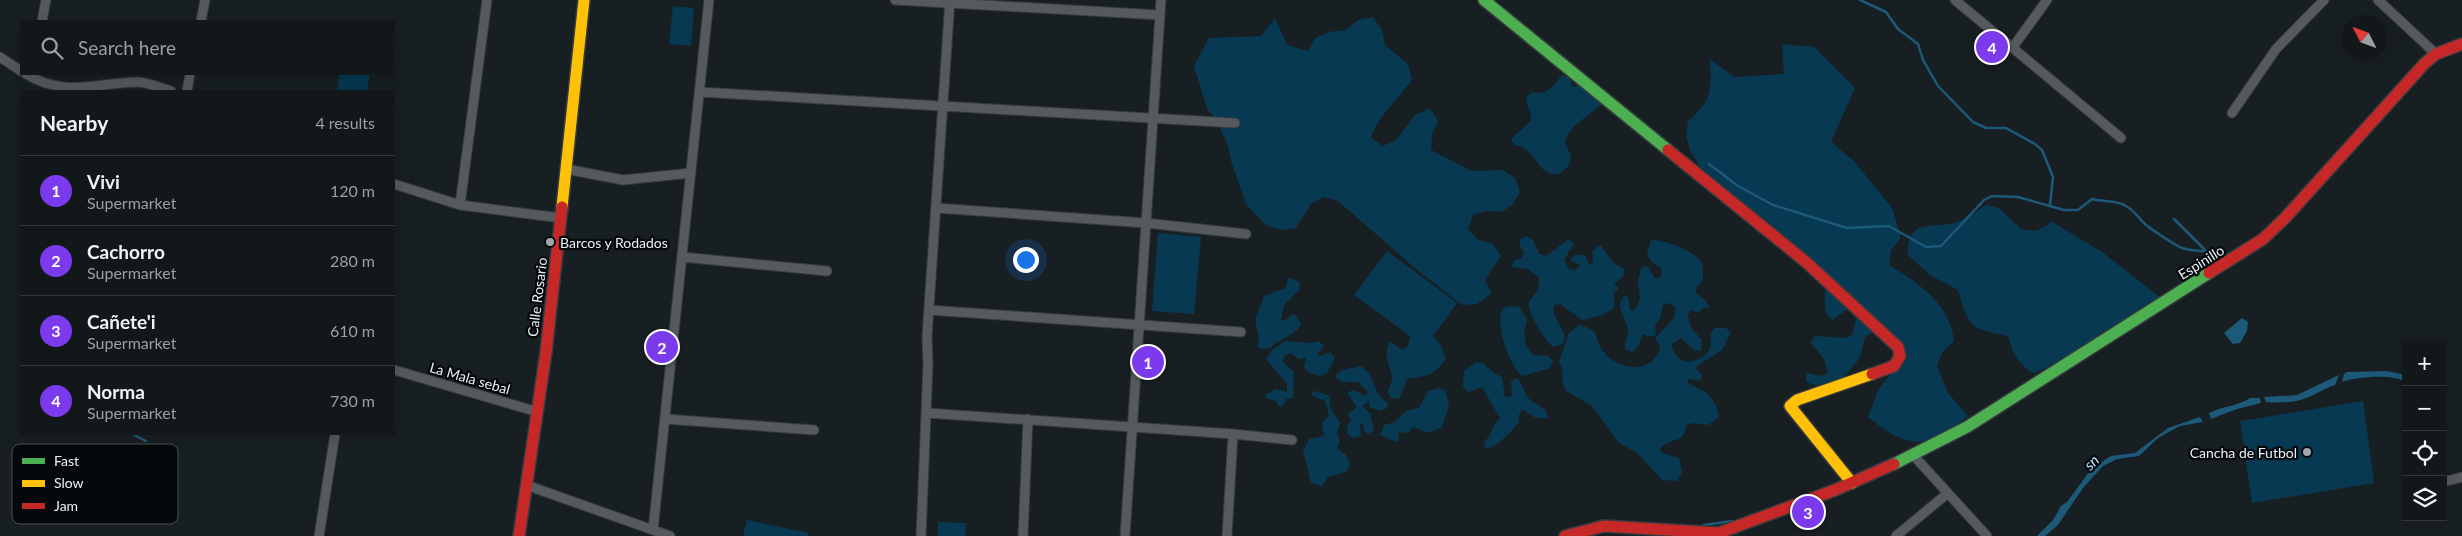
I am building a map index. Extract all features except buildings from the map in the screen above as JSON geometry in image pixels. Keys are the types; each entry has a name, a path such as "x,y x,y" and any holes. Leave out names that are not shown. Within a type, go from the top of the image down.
{"street":[{"path":"42,20 46,0"},
{"path":"201,20 205,0"},
{"path":"460,205 487,0"},
{"name":"Calle Rosario","path":"519,536 538,412 584,0"},
{"path":"653,530 709,0"},
{"path":"895,0 1160,15"},
{"path":"1125,536 1161,0"},
{"path":"1484,0 1806,262 1898,347 1900,356 1894,366 1796,400 1790,406 1790,410 1852,483"},
{"path":"1955,0 2121,138"},
{"path":"2013,47 2046,0"},
{"path":"2232,112 2276,49 2324,0"},
{"path":"2378,0 2436,54"},
{"path":"921,536 927,413 929,310 950,2"},
{"name":"Espinillo","path":"1720,534 1852,483 1914,456 1967,428 2263,239 2280,223 2425,63 2436,54 2462,44"},
{"path":"0,57 20,69"},
{"path":"30,75 43,84 60,88 96,88 143,83 168,90"},
{"path":"187,90 190,75"},
{"path":"700,92 1236,123"},
{"path":"566,170 623,180 691,173"},
{"path":"395,184 460,205 561,218"},
{"path":"936,208 1146,222 1246,234"},
{"path":"682,257 827,270"},
{"path":"929,310 1242,332"},
{"name":"La Mala sebal","path":"395,370 538,412"},
{"path":"927,413 1132,426 1292,440"},
{"path":"665,419 814,430"},
{"path":"1023,536 1028,419"},
{"path":"1227,536 1233,434"},
{"path":"319,536 335,435"},
{"path":"1914,456 1987,536"},
{"path":"2447,481 2462,477"},
{"path":"526,485 670,536"},
{"path":"1896,536 1948,493"},
{"path":"1565,536 1604,526 1720,534"}],"shaded area":[{"path":"673,6 694,8 691,46 669,44"},
{"path":"1373,17 1382,30 1385,45 1408,64 1412,80 1378,122 1371,138 1383,146 1397,139 1415,115 1430,108 1438,121 1432,135 1431,150 1472,171 1503,170 1515,178 1520,192 1513,204 1501,212 1486,211 1473,215 1468,229 1478,240 1493,244 1501,256 1485,280 1492,293 1477,304 1462,305 1416,269 1338,201 1324,197 1311,204 1296,228 1282,230 1267,226 1246,204 1231,161 1228,146 1216,119 1207,109 1194,66 1209,38 1261,36 1275,18 1287,45 1308,51 1315,38 1329,32 1346,30 1358,20"},
{"path":"1782,44 1814,47 1855,88 1831,142 1854,161 1892,208 1901,238 1891,250 1889,265 1922,287 1940,305 1951,328 1954,341 1943,351 1937,366 1948,393 1968,416 1941,435 1929,440 1918,442 1895,436 1868,417 1879,388 1898,366 1898,350 1877,330 1865,337 1858,360 1842,378 1829,385 1821,386 1806,381 1806,373 1821,376 1828,373 1824,359 1810,342 1815,336 1846,338 1853,334 1856,319 1849,308 1832,320 1828,316 1825,308 1825,282 1713,189 1690,150 1686,136 1688,121 1702,107 1709,94 1710,59 1734,77 1784,74"},
{"path":"340,75 370,75 367,90 337,90"},
{"path":"1562,75 1569,77 1573,87 1580,85 1587,88 1590,95 1600,98 1601,105 1574,126 1567,135 1565,143 1571,158 1569,165 1561,173 1554,175 1541,167 1526,150 1514,145 1511,139 1531,121 1531,114 1526,100 1527,96 1533,92 1546,91"},
{"path":"1986,205 1999,208 2021,229 2036,231 2048,225 2051,221 2102,252 2161,298 2106,344 2033,373 2016,358 2008,336 1985,331 1972,324 1965,312 1958,290 1930,275 1908,255 1909,242 1912,234 1917,229 1960,221"},
{"path":"1158,233 1201,237 1194,314 1152,311"},
{"path":"1526,236 1533,240 1539,254 1546,256 1569,239 1574,244 1564,260 1569,269 1576,270 1580,265 1570,260 1574,255 1585,255 1589,264 1593,263 1592,252 1597,246 1601,246 1614,263 1625,270 1623,277 1614,283 1619,288 1614,293 1614,308 1600,316 1582,320 1560,304 1555,305 1553,308 1554,313 1565,339 1561,345 1553,347 1550,344 1530,312 1529,303 1538,290 1539,278 1528,269 1512,267 1514,260 1521,259 1524,253 1520,246 1520,239"},
{"path":"1651,240 1664,242 1687,250 1699,259 1702,264 1703,280 1695,292 1706,301 1710,308 1703,308 1698,313 1692,310 1687,315 1692,329 1702,340 1701,351 1694,350 1681,338 1672,344 1676,355 1682,360 1695,360 1709,350 1711,333 1715,328 1726,328 1731,333 1722,350 1697,366 1696,369 1702,375 1700,381 1689,379 1687,382 1705,392 1713,400 1719,417 1708,425 1693,423 1687,425 1682,436 1660,449 1662,453 1679,458 1682,473 1677,481 1662,480 1637,453 1618,442 1592,406 1566,391 1559,362 1569,333 1580,324 1594,331 1602,350 1618,363 1636,367 1651,362 1657,355 1660,346 1656,337 1674,318 1676,308 1670,303 1663,305 1660,319 1655,324 1656,335 1649,337 1643,334 1638,347 1632,352 1625,349 1628,330 1620,308 1621,300 1624,296 1628,297 1630,309 1633,311 1636,308 1640,298 1638,283 1641,268 1648,266 1655,279 1661,277 1662,269 1651,261 1647,255"},
{"path":"1387,251 1457,303 1433,336 1440,344 1446,358 1430,374 1408,378 1399,399 1391,398 1388,392 1392,378 1387,351 1390,341 1402,350 1408,346 1410,336 1354,295"},
{"path":"1289,277 1299,282 1300,289 1284,305 1281,320 1284,321 1293,314 1296,315 1301,325 1270,348 1260,349 1257,346 1259,338 1255,320 1264,296 1285,288"},
{"path":"1519,307 1527,319 1525,342 1529,350 1533,355 1548,356 1553,361 1550,368 1522,376 1512,363 1504,343 1500,324 1503,308"},
{"path":"2242,318 2248,322 2247,331 2240,343 2233,344 2224,333"},
{"path":"1285,341 1312,343 1319,341 1324,346 1317,354 1320,356 1330,352 1335,358 1327,373 1320,376 1310,373 1304,368 1306,358 1299,359 1291,353 1284,356 1283,362 1294,372 1293,398 1286,399 1283,406 1279,407 1276,401 1265,398 1266,394 1276,389 1287,392 1287,384 1266,359 1272,350"},
{"path":"1476,362 1483,363 1495,374 1502,377 1505,397 1512,396 1511,381 1518,378 1528,398 1546,411 1548,419 1534,417 1522,409 1519,415 1519,422 1512,430 1500,442 1486,449 1484,442 1500,418 1482,387 1469,392 1463,387 1464,371"},
{"path":"1361,366 1369,373 1378,394 1388,404 1387,408 1381,411 1369,407 1370,401 1362,406 1370,413 1374,431 1367,434 1364,431 1363,424 1360,423 1361,436 1353,438 1347,434 1347,426 1351,421 1348,414 1357,407 1347,393 1353,390 1366,396 1368,392 1358,382 1342,382 1336,378 1336,374 1342,370"},
{"path":"2387,371 2402,374 2402,381 2385,377 2365,377 2342,382 2344,374 2347,372"},
{"path":"2339,375 2335,385 2301,400 2266,402 2264,397 2297,395"},
{"path":"1439,388 1446,391 1449,406 1442,427 1429,433 1412,427 1408,433 1398,432 1399,440 1396,442 1380,435 1384,425 1395,422 1406,411 1419,408 1428,391"},
{"path":"1316,391 1330,396 1330,407 1340,423 1337,434 1340,441 1337,448 1346,455 1350,465 1346,472 1328,477 1322,486 1311,483 1303,451 1309,439 1324,436 1322,423 1329,415 1325,401 1311,395"},
{"path":"2250,398 2260,398 2261,403 2237,409 2211,419 2209,413"},
{"name":"Cancha de Futbol","path":"2363,401 2374,483 2252,503 2240,421"},
{"path":"2200,417 2203,422 2180,426 2158,438 2139,456 2117,459 2103,466 2083,488 2058,525 2045,536 2037,536 2053,520 2061,506 2067,502 2092,468 2111,456 2135,453 2168,428"},
{"path":"747,520 809,533 808,536 743,536"},
{"path":"938,522 966,523 965,536 938,536"}],"waterway":[{"path":"1860,0 1886,12 1898,29 1918,44 1923,60 1938,86 1973,122 1986,128 2006,128 2042,150 2053,177 2050,205"},
{"path":"1709,164 1738,186 1773,205 1847,228 1889,226 1926,247 1941,246 1984,200 1992,196 2018,197 2064,210 2078,210 2092,199 2123,204 2158,234 2182,248 2209,253 2218,260"},
{"path":"2174,219 2206,251"},
{"path":"134,435 146,441"},
{"path":"1704,525 1732,521"}],"traffic: fast":[{"path":"1484,0 1668,150"},
{"path":"1894,464 1967,427 2209,273"}],"traffic: slow":[{"path":"562,207 584,0"},
{"path":"1852,483 1790,406 1797,400 1872,374"}],"traffic: jam":[{"path":"2209,273 2263,239 2285,218 2425,63 2436,54 2462,44"},
{"path":"1668,150 1806,262 1898,347 1900,356 1894,366 1872,374"},
{"path":"519,536 546,352 562,207"},
{"path":"1565,536 1604,526 1719,533 1835,490 1894,464"}],"place":[{"name":"Norma","path":"1992,47"},
{"name":"Barcos y Rodados","path":"550,242"},
{"name":"Cachorro","path":"662,347"},
{"name":"Vivi","path":"1148,362"},
{"name":"Cancha de Futbol","path":"2307,452"},
{"name":"Cañete'i","path":"1808,512"}],"water label":[{"name":"sn","path":"2091,462"}]}
